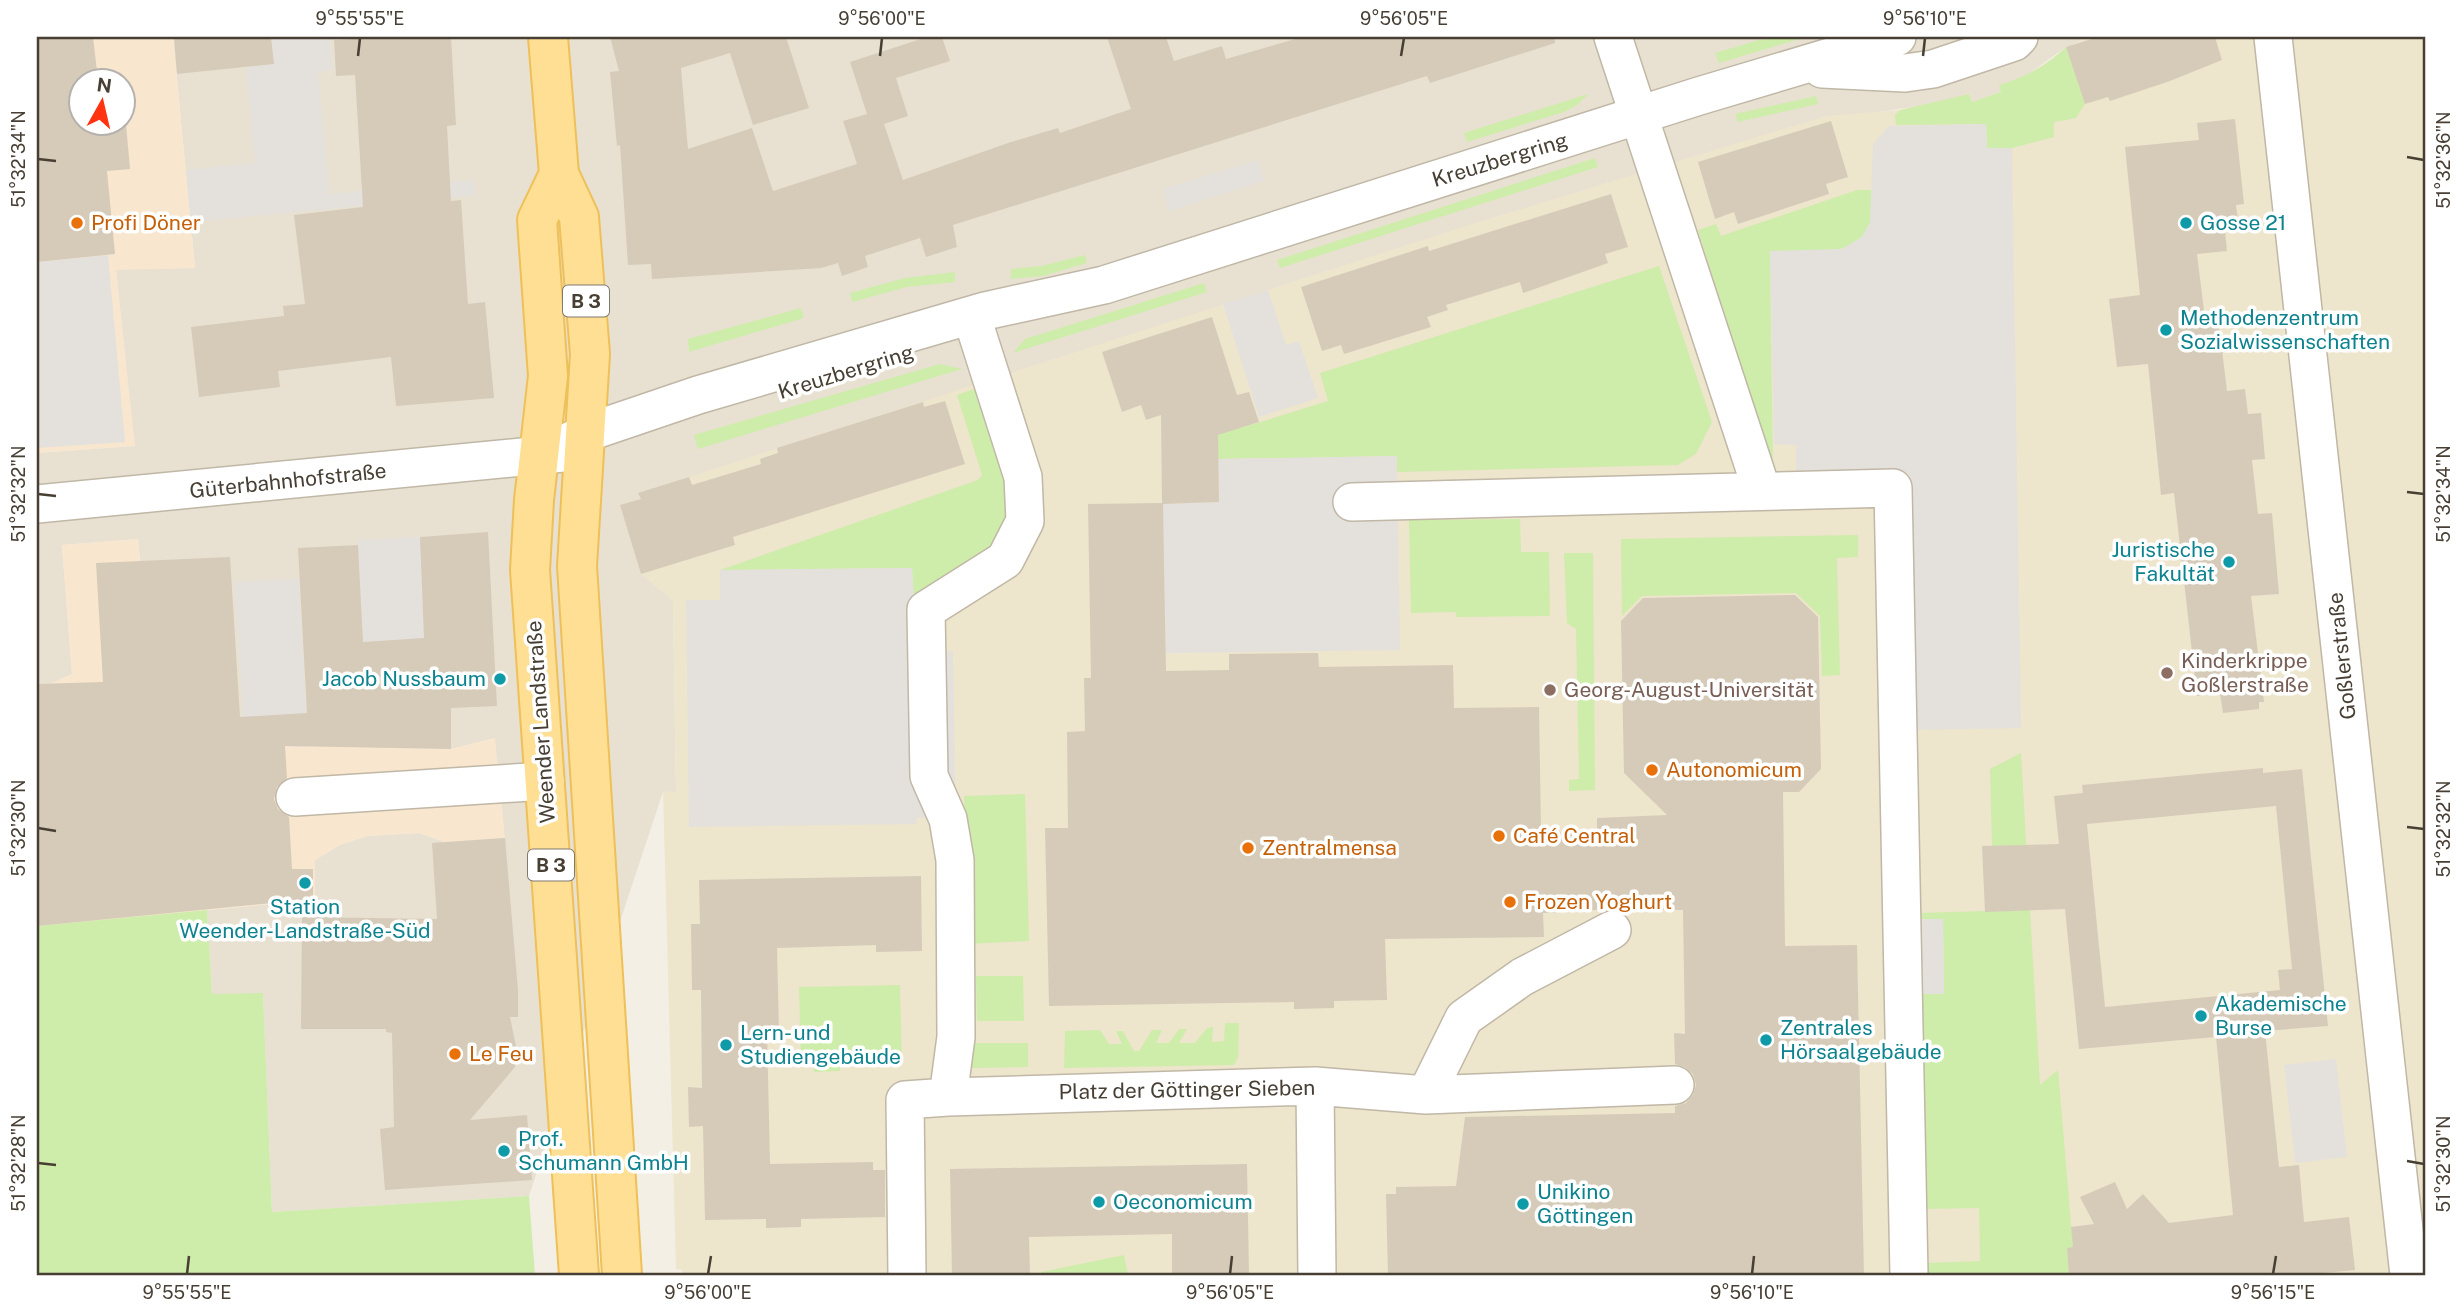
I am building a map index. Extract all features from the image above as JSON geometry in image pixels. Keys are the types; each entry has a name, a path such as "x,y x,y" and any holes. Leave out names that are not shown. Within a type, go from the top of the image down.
{"main road":[{"name":"B 3","path":"548,37 559,174 579,217 590,354 579,592 622,1275"},
{"name":"Weender Landstraße","path":"559,174 537,220 548,376 530,570 579,1275"}],"street":[{"path":"1613,37 1762,491"},
{"name":"Kreuzbergring","path":"584,442 698,395 985,311 1104,285 1897,37"},
{"path":"1797,68 1905,73 1933,69 2014,42 2019,37"},
{"name":"Goßlerstraße","path":"2273,37 2409,1275"},
{"name":"Kreuzbergring","path":"584,442 977,333 1061,307 1104,285"},
{"path":"948,1097 956,1037 955,860 948,819 929,776 926,610 1005,560 1025,521 1023,477 977,333"},
{"name":"Güterbahnhofstraße","path":"37,505 539,456 584,442"},
{"path":"1352,502 1893,488 1909,1275"},
{"path":"295,797 545,781"},
{"path":"1426,1095 1464,1018 1522,977 1612,930"},
{"name":"Platz der Göttinger Sieben","path":"907,1264 905,1100 1315,1086 1426,1095 1675,1085"},
{"path":"1315,1086 1317,1275"}],"shaded area":[{"path":"37,37 173,37 195,268 116,270 135,446 37,453"},
{"path":"173,37 2228,37 2066,47 2023,78 2000,85 2002,92 1972,102 1969,94 1932,104 1879,112 977,385 673,600 676,792 663,792 529,1196 272,1212 263,994 212,994 207,910 315,900 315,860 340,845 367,836 419,833 445,842 495,738 451,749 281,746 224,748 140,561 138,539 62,545 72,674 37,690 37,453 134,446 116,269 195,268"},
{"path":"271,37 330,37 333,70 318,72 329,194 474,180 475,195 191,222 186,170 255,163 246,67 273,64"},
{"name":"Georg-August-Universität","path":"2085,37 2426,37 2426,1275 682,1275 682,1270 676,1269 663,791 676,792 673,601 641,574 620,505 640,499 639,493 1466,226 1826,116 1900,110 1969,94 1972,102 2001,92 1999,85 2023,78"},
{"path":"1986,124 1987,148 2012,148 2021,728 1913,730 1909,473 1796,474 1796,445 1774,444 1770,251 1842,249 1862,237 1870,222 1873,144 1889,126"},
{"path":"1258,160 1264,181 1169,211 1163,189"},
{"path":"108,255 125,442 37,448 37,262"},
{"path":"1268,290 1286,345 1299,341 1318,398 1259,417 1223,304"},
{"path":"1397,456 1400,650 1166,653 1163,504 1219,502 1218,459"},
{"path":"420,537 423,610 447,637 363,642 358,540"},
{"path":"138,539 150,721 281,746 451,749 495,738 505,838 445,842 419,833 367,836 340,845 315,860 315,900 37,926 37,690 72,674 62,545"},
{"path":"912,568 914,596 939,581 940,651 953,651 956,818 917,818 916,824 689,827 686,600 720,600 720,570"},
{"path":"299,579 308,747 281,746 243,717 235,582"},
{"path":"1919,919 1943,919 1944,994 1920,994"},
{"path":"2336,1059 2347,1157 2295,1163 2284,1065"}],"green space":[{"path":"1803,38 1719,63 1715,53 1759,40"},
{"path":"2066,47 2085,104 2076,118 2054,122 2054,137 2012,148 1987,148 1986,124 1896,125 1895,115 1900,110 1969,94 1972,102 2001,92 1999,85 2035,70"},
{"path":"1588,94 1577,105 1564,112 1467,142 1464,133"},
{"path":"1816,96 1818,104 1738,122 1735,114"},
{"path":"1595,158 1598,167 1280,268 1277,260"},
{"path":"1857,190 1872,190 1871,215 1863,235 1853,244 1827,251 1770,251 1773,467 1698,230 1716,224 1721,236"},
{"path":"1085,255 1087,263 1043,276 1011,279 1011,269 1041,266"},
{"path":"1659,266 1712,422 1696,454 1678,465 1397,472 1397,456 1218,459 1215,406 1241,428 1328,401 1320,373"},
{"path":"955,272 955,282 907,287 852,302 850,293 905,278"},
{"path":"1204,283 1207,292 1013,353 1025,339"},
{"path":"801,308 804,318 689,352 688,339"},
{"path":"940,364 962,369 698,449 694,435"},
{"path":"979,387 1000,449 1009,494 1008,515 1001,534 979,558 913,597 912,568 720,570 978,480 982,475 957,395"},
{"path":"1520,519 1521,552 1549,552 1550,616 1456,617 1456,612 1411,613 1409,520"},
{"path":"1858,535 1858,557 1837,558 1840,675 1822,676 1820,616 1796,593 1642,596 1622,616 1621,539"},
{"path":"1564,553 1593,553 1595,790 1569,791 1569,780 1579,779 1576,629 1567,623"},
{"path":"2021,753 2040,1085 2058,1070 2073,1247 2067,1248 2069,1275 1927,1275 1926,1263 1980,1261 1979,1208 1925,1209 1920,994 1944,994 1943,919 1919,919 1919,913 2019,910 1992,846 1990,769"},
{"path":"1025,794 1029,941 969,944 964,796"},
{"path":"207,910 212,994 263,993 272,1212 529,1196 535,1275 37,1275 37,926"},
{"path":"976,976 1023,976 1024,1021 977,1021"},
{"path":"900,985 902,1062 840,1063 840,1071 814,1072 814,1064 801,1064 799,987"},
{"path":"1225,1023 1239,1023 1238,1057 1234,1065 1064,1068 1065,1031 1100,1030 1109,1044 1122,1044 1116,1031 1123,1031 1134,1051 1139,1051 1152,1030 1162,1030 1156,1043 1169,1043 1179,1029 1187,1029 1179,1043 1195,1043 1207,1028 1213,1027 1212,1042 1224,1041"},
{"path":"971,1043 1028,1043 1028,1067 971,1068"},
{"path":"1124,1255 1128,1275 1042,1275 1041,1272"}],"building":[{"path":"37,37 93,37 96,66 66,66 66,136 127,136 130,169 107,171 115,254 37,262"},
{"path":"174,37 271,37 274,64 177,74"},
{"path":"451,37 456,125 447,126 451,201 461,200 468,304 485,302 494,398 396,406 391,357 278,371 280,387 199,397 191,327 284,316 283,306 305,304 294,215 363,207 355,75 336,76 334,40"},
{"path":"610,37 786,37 809,108 753,125 730,53 681,68 688,149 752,128 773,191 857,164 843,121 867,114 850,62 927,37 942,37 950,61 896,78 908,116 884,124 903,180 1008,143 1058,128 1060,133 1131,109 1107,37 1166,37 1174,61 1222,46 1226,59 1302,37 1555,37 1555,43 1430,83 1427,76 953,225 957,247 926,257 920,238 865,256 868,267 842,276 838,263 821,268 652,279 651,264 628,265 620,145 617,146 610,72 619,71"},
{"path":"2098,37 2215,37 2222,60 2110,101 2108,97 2085,104 2066,47"},
{"path":"2235,119 2244,204 2236,205 2239,229 2225,231 2227,251 2197,254 2205,319 2218,317 2227,391 2245,389 2248,414 2261,413 2265,459 2252,460 2258,514 2272,513 2279,594 2251,596 2264,702 2259,702 2259,709 2223,713 2220,693 2197,696 2174,493 2161,495 2148,364 2117,367 2109,299 2140,295 2125,147 2199,140 2197,123"},
{"path":"1831,121 1848,177 1826,184 1829,194 1738,224 1734,212 1715,219 1698,162"},
{"path":"1611,194 1628,247 1605,254 1608,263 1523,293 1520,282 1446,305 1448,310 1427,317 1431,327 1344,354 1341,345 1322,351 1301,287 1428,246 1429,251"},
{"path":"1212,317 1237,395 1249,392 1259,422 1218,435 1219,502 1163,504 1166,671 1229,670 1229,654 1318,653 1319,667 1453,665 1454,708 1539,707 1541,833 1597,832 1597,818 1667,815 1624,773 1621,621 1643,598 1795,595 1818,617 1821,769 1799,792 1783,792 1785,946 1857,945 1864,1275 1388,1275 1386,1194 1396,1194 1396,1187 1456,1186 1465,1117 1675,1113 1675,1106 1686,1103 1693,1095 1696,1085 1693,1074 1685,1067 1675,1064 1674,1033 1685,1034 1683,910 1612,909 1543,913 1544,937 1385,939 1387,1000 1334,1001 1334,1008 1294,1009 1294,1002 1049,1006 1045,828 1068,828 1067,732 1085,731 1084,678 1091,678 1088,504 1162,503 1161,415 1146,420 1141,405 1122,412 1102,352"},
{"path":"945,401 965,464 733,537 735,545 641,574 620,505 641,499 638,493 689,477 692,485 761,464 760,459 778,453 777,448 923,402 924,407"},
{"path":"488,532 497,706 451,708 451,749 285,746 287,778 277,787 274,799 278,809 289,817 292,869 313,869 313,899 37,926 37,684 103,682 96,563 230,557 240,717 307,713 298,548 358,545 363,642 424,638 420,537"},
{"name":"Akademische Burse","path":"2263,768 2263,773 2302,769 2328,1026 2265,1031 2279,1167 2299,1165 2304,1222 2349,1217 2355,1270 2303,1275 2069,1275 2067,1248 2073,1247 2071,1227 2094,1224 2080,1197 2115,1182 2127,1209 2143,1194 2169,1223 2233,1215 2216,1037 2079,1049 2065,909 1985,912 1982,846 2059,844 2054,796 2083,793 2082,785","holes":["2276,806 2292,969 2278,970 2280,990 2105,1007 2087,824"]},
{"path":"505,838 518,990 518,1017 510,1017 518,1056 515,1067 470,1120 527,1115 532,1180 385,1190 380,1129 394,1127 392,1033 386,1032 386,1029 301,1029 302,917 437,919 432,843"},
{"name":"Lern- und Studiengebäude","path":"921,876 922,951 876,952 876,945 777,948 779,1031 767,1031 770,1164 873,1162 873,1170 885,1170 885,1217 801,1219 801,1227 766,1228 766,1219 705,1220 703,1126 689,1127 688,1087 702,1088 701,990 692,990 691,924 700,924 699,880"},
{"name":"Oeconomicum","path":"1247,1164 1249,1275 1172,1275 1172,1234 1029,1237 1030,1275 952,1275 950,1169"}],"place":[{"name":"Profi Döner","path":"77,223"},
{"name":"Gosse 21","path":"2186,223"},
{"name":"Methodenzentrum Sozialwissenschaften","path":"2166,330"},
{"name":"Juristische Fakultät","path":"2229,562"},
{"name":"Kinderkrippe Goßlerstraße","path":"2167,673"},
{"name":"Jacob Nussbaum","path":"500,679"},
{"name":"Georg-August-Universität","path":"1550,690"},
{"name":"Autonomicum","path":"1652,770"},
{"name":"Café Central","path":"1499,836"},
{"name":"Zentralmensa","path":"1248,848"},
{"name":"Station Weender-Landstraße-Süd","path":"305,883"},
{"name":"Frozen Yoghurt","path":"1510,902"},
{"name":"Akademische Burse","path":"2201,1016"},
{"name":"Zentrales Hörsaalgebäude","path":"1766,1040"},
{"name":"Lern- und Studiengebäude","path":"726,1045"},
{"name":"Le Feu","path":"455,1054"},
{"name":"Prof. Schumann GmbH","path":"504,1151"},
{"name":"Oeconomicum","path":"1099,1202"},
{"name":"Unikino Göttingen","path":"1523,1204"}]}
